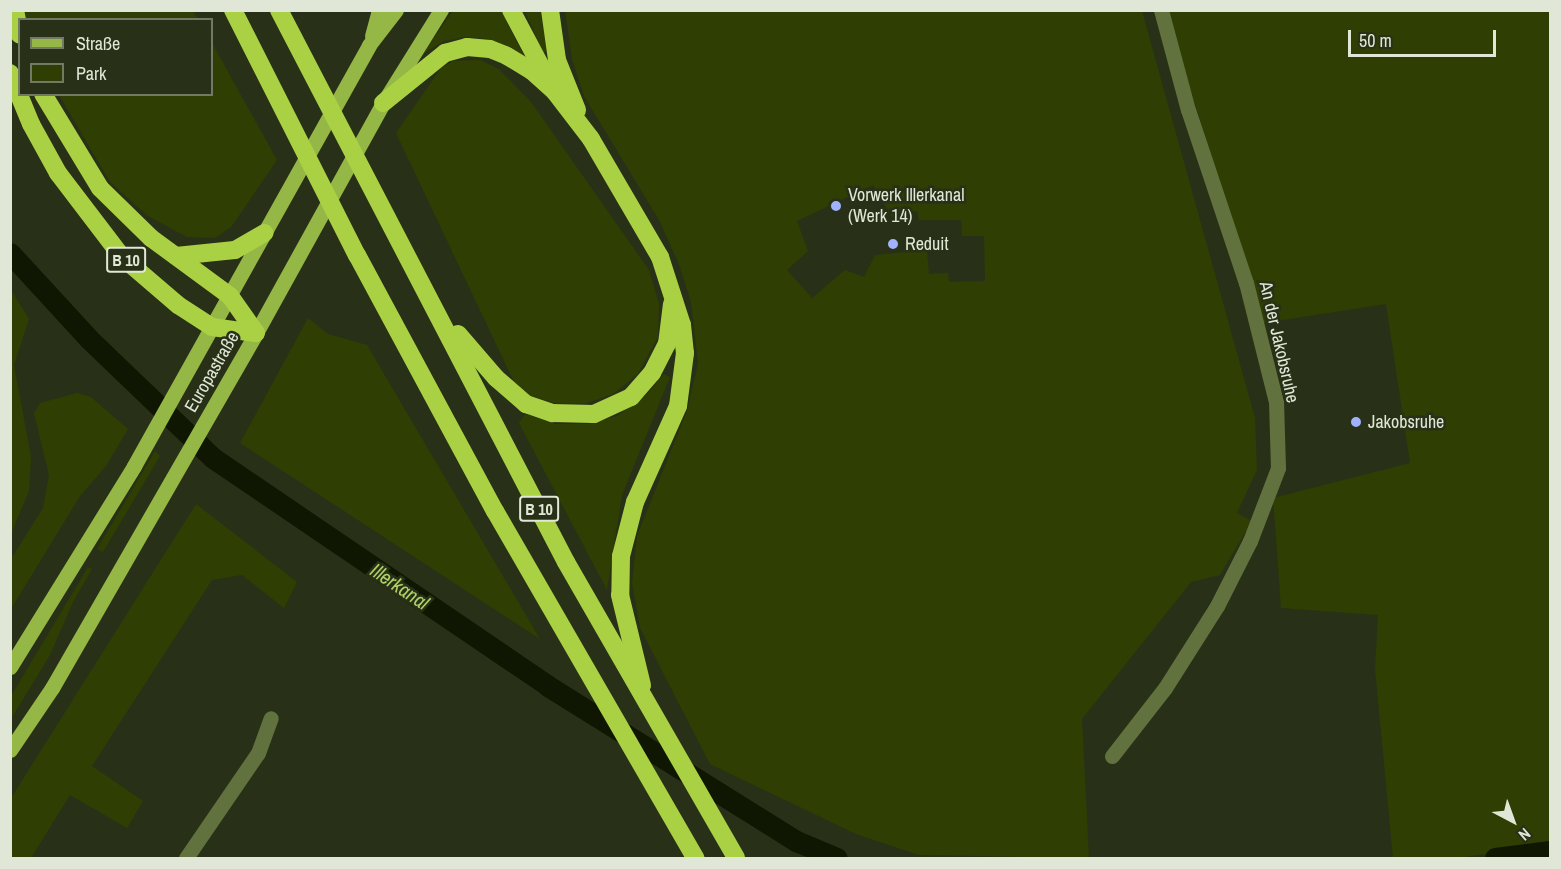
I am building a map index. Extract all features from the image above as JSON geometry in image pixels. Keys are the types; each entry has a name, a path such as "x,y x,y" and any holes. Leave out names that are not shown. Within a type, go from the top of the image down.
{"highway":[{"path":"15,10 18,25"},
{"name":"B 10","path":"233,10 276,100 357,255 573,651 695,858"},
{"name":"B 10","path":"279,10 382,213 435,308 566,562 647,708 736,858"},
{"path":"511,10 555,92 591,139"},
{"name":"B 10","path":"550,10 557,60 591,139 660,257 682,325 684,380 665,440 635,502 619,574 620,595 647,708"},
{"path":"383,103 424,66 445,53 467,47 490,49 507,56 532,71 555,92"},
{"name":"B 10","path":"10,73 18,92"},
{"name":"B 10","path":"19,96 31,124 58,173 122,257 170,299 212,327"},
{"name":"B 10","path":"44,96 100,188 151,238 230,296 256,333"},
{"path":"176,256 235,250 265,233"},
{"path":"435,308 512,394 552,413 580,416 618,406 652,373 667,344 672,294"},
{"path":"212,327 256,333"}],"main road":[{"path":"369,45 379,10"},
{"name":"Europastraße","path":"10,667 135,466 369,45 396,10"},
{"name":"Europastraße","path":"10,750 52,688 256,333 383,103 441,10"}],"street":[{"name":"An der Jakobsruhe","path":"1112,756 1165,688 1217,606 1250,541 1278,468 1276,402 1248,292 1188,110 1161,10"},
{"path":"186,858 258,753 271,718"}],"green space":[{"path":"565,10 1142,11 1255,418 1257,470 1237,513 1252,521 1220,575 1191,582 1082,719 1089,858 919,855 856,834 710,764 640,628 632,583 637,536 687,411 698,363 691,302 679,264 659,220 584,96 572,59","holes":["873,185 892,217 917,211 919,220 961,220 962,236 984,236 985,281 949,282 948,273 929,274 927,250 875,255 864,277 845,270 812,298 787,270 808,251 797,221"]},
{"path":"22,11 193,11 197,18 23,18"},
{"path":"453,11 501,11 526,60 487,39 466,37 444,41 422,54"},
{"path":"525,11 540,11 547,51 543,53"},
{"path":"1166,11 1550,11 1550,845 1457,858 1393,858 1375,669 1378,615 1281,608 1273,498 1410,463 1386,304 1263,323"},
{"path":"213,45 277,160 232,226 215,238 187,237 148,216 110,182 60,96 213,96"},
{"path":"480,60 499,69 531,102 649,270 659,304 658,337 638,374 613,394 584,404 554,403 528,395 514,382 396,133 441,68 453,61"},
{"path":"11,290 29,319 14,365 31,457 29,491 11,534"},
{"path":"308,318 328,334 367,345 540,639 240,443"},
{"path":"664,374 670,377 622,495 607,590 519,423 525,414 556,424 587,424 617,416 646,395"},
{"path":"77,393 91,397 128,429 106,466 80,496 11,609 11,559 43,508 49,475 34,413 40,403"},
{"path":"155,451 160,456 103,552 97,549"},
{"path":"196,504 297,582 284,608 242,575 212,580 92,766 143,801 127,828 70,795 31,858 11,858 11,798"},
{"path":"88,567 92,569 73,602 50,655 11,719 11,696"}],"waterway":[{"name":"Illerkanal","path":"10,253 89,339 213,458 548,686 796,841 837,858"},
{"name":"Illerkanal","path":"1495,858 1550,851"}],"place":[{"name":"Vorwerk Illerkanal (Werk 14)","path":"836,206"},
{"name":"Reduit","path":"893,244"},
{"name":"Jakobsruhe","path":"1356,422"}]}
